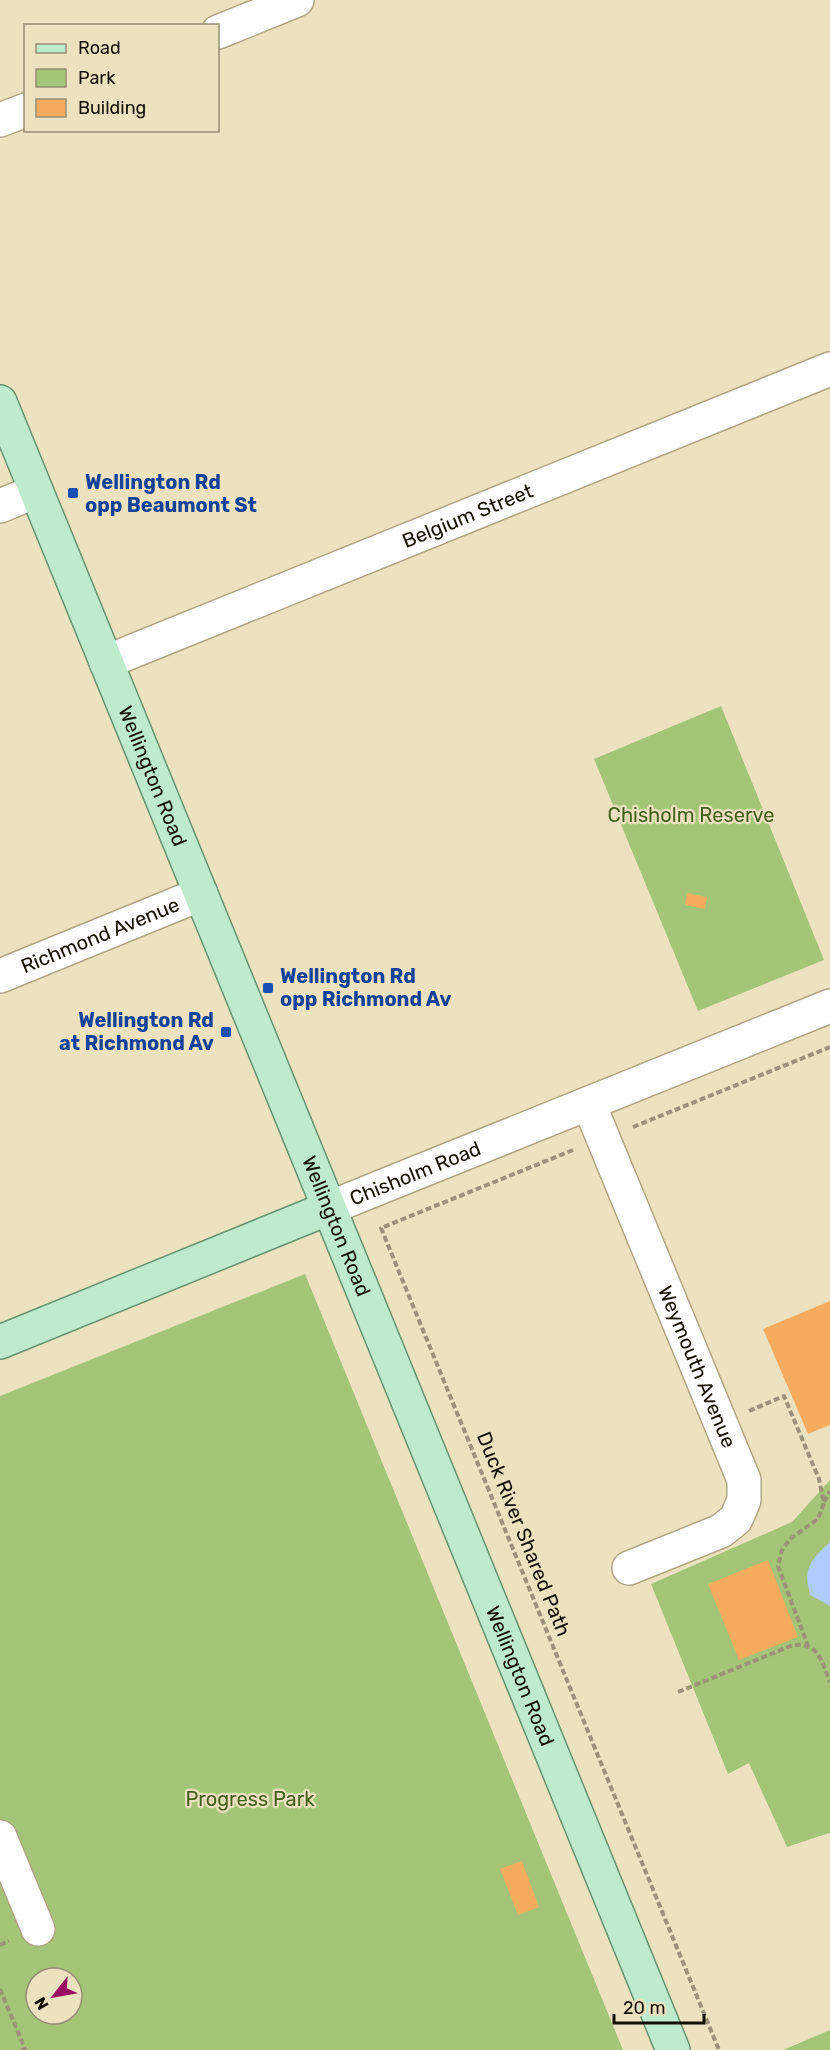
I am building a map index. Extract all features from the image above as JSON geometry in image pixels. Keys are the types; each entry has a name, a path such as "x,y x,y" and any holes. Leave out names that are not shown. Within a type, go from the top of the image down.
{"main road":[{"name":"Wellington Road","path":"0,402 673,2050"},
{"name":"Chisholm Road","path":"0,1342 329,1208"}],"street":[{"path":"219,32 297,0"},
{"path":"0,120 24,111"},
{"name":"Belgium Street","path":"106,662 830,369"},
{"path":"0,506 36,491"},
{"name":"Richmond Avenue","path":"0,976 201,894"},
{"name":"Chisholm Road","path":"329,1208 830,1006"},
{"name":"Weymouth Avenue","path":"589,1104 744,1480 744,1500 736,1519 721,1531 628,1569"},
{"path":"0,1837 38,1929"}],"path":[{"path":"634,1127 830,1047"},
{"name":"Duck River Shared Path","path":"579,1148 381,1227 719,2050"},
{"path":"720,1423 784,1396 819,1479 824,1503"},
{"path":"808,1646 778,1566 782,1550 790,1539 819,1519 830,1491"},
{"path":"678,1692 793,1645 806,1644 817,1650 830,1682"},
{"path":"0,1989 25,2049 21,2050"}],"green space":[{"name":"Chisholm Reserve","path":"721,706 824,960 698,1011 594,759"},
{"name":"Progress Park","path":"305,1274 623,2050 0,2050 0,1396"},
{"path":"830,1480 830,1834 787,1847 749,1763 728,1774 651,1584 792,1522"},
{"path":"830,2030 830,2050 783,2050"}],"water":[{"path":"830,1542 830,1606 810,1595 807,1578 813,1560"}],"building":[{"path":"687,893 707,897 705,909 685,905"},
{"path":"830,1301 830,1425 808,1434 763,1329"},
{"path":"768,1560 798,1637 739,1660 708,1584"},
{"path":"522,1861 539,1907 518,1915 500,1869"}],"place":[{"name":"Wellington Rd opp Beaumont St","path":"73,493"},
{"name":"Wellington Rd opp Richmond Av","path":"268,988"},
{"name":"Wellington Rd at Richmond Av","path":"226,1032"}]}
